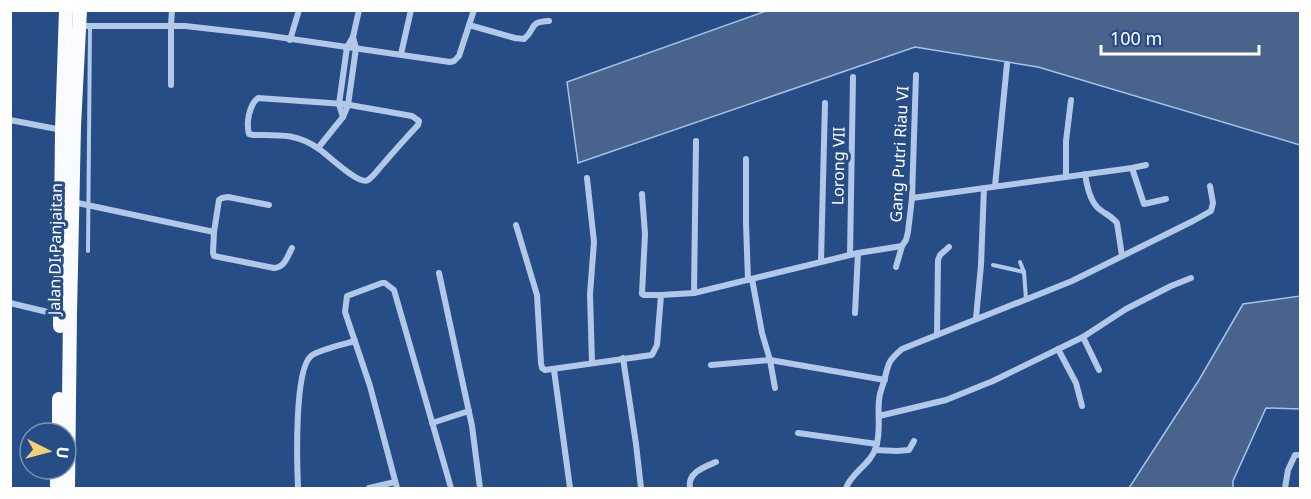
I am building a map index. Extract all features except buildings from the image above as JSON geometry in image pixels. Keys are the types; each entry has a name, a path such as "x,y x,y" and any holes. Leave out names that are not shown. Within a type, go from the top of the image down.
{"highway":[{"name":"Jalan DI Panjaitan","path":"66,10 78,25"},
{"name":"Jalan DI Panjaitan","path":"59,421 62,130 80,10"},
{"name":"Jalan DI Panjaitan","path":"68,489 69,314 74,126 71,75"}],"street":[{"path":"171,85 172,10"},
{"path":"290,40 299,10"},
{"path":"343,117 339,104 347,47 353,37 359,10"},
{"path":"401,54 411,10"},
{"path":"78,25 171,25 264,35 454,62 459,56 474,10"},
{"path":"469,25 524,39 536,23 549,21"},
{"path":"318,148 343,117 348,105 356,48 353,37"},
{"path":"995,186 1008,64"},
{"name":"Gang Putri Riau VI","path":"896,267 908,232 912,198 916,75"},
{"name":"Lorong VII","path":"850,255 853,77"},
{"path":"258,98 339,104 412,116 418,121 418,125 367,181 359,180 318,148 292,136 249,134 253,102 258,98"},
{"path":"1066,177 1066,141 1071,100"},
{"path":"821,261 825,103"},
{"path":"10,120 62,130"},
{"path":"694,293 696,141"},
{"path":"746,159 746,223 750,280 775,388"},
{"path":"912,198 1146,165"},
{"path":"1132,168 1144,204 1166,199"},
{"path":"1085,174 1088,190 1096,205 1117,223 1122,256"},
{"path":"587,178 594,242 590,294 592,363"},
{"path":"846,489 850,481 871,458 876,447 879,396 891,358 902,349 1072,281 1193,221 1211,211 1213,203 1210,186"},
{"path":"976,318 984,188"},
{"path":"642,194 645,234 642,294 644,295 694,293 821,261 902,246"},
{"path":"269,204 228,197 219,200 214,232 214,255 274,268 284,263 292,248"},
{"path":"73,202 214,232"},
{"path":"516,225 537,295 540,363 545,370 649,356 654,353 657,345 661,295"},
{"path":"937,335 938,260 949,247"},
{"path":"855,313 858,253"},
{"path":"439,273 472,426 480,489"},
{"path":"879,416 946,400 993,381 1083,337 1126,309 1191,278"},
{"path":"369,489 396,485 370,386 345,312 345,301 347,296 386,283 394,290 451,489"},
{"path":"10,303 60,315"},
{"path":"1083,337 1099,370"},
{"path":"298,489 299,399 305,364 314,354 355,341"},
{"path":"1058,349 1076,383 1082,406"},
{"path":"623,358 636,444 640,489"},
{"path":"711,365 770,360 885,380"},
{"path":"554,370 570,489"},
{"path":"432,423 469,411"},
{"path":"798,433 897,452 909,450 914,441"},
{"path":"1285,489 1291,462 1295,455 1300,455"},
{"path":"690,489 693,474 716,462"}],"lane":[{"path":"78,25 88,205 88,251"},
{"path":"1020,262 1024,272 1026,299"},
{"path":"993,265 1024,272"}],"water":[{"path":"766,11 1300,11 1300,145 1038,67 915,47 578,163 567,82"},
{"path":"1300,296 1300,409 1266,408 1233,481 1233,488 1129,488 1199,380 1243,304"}]}
